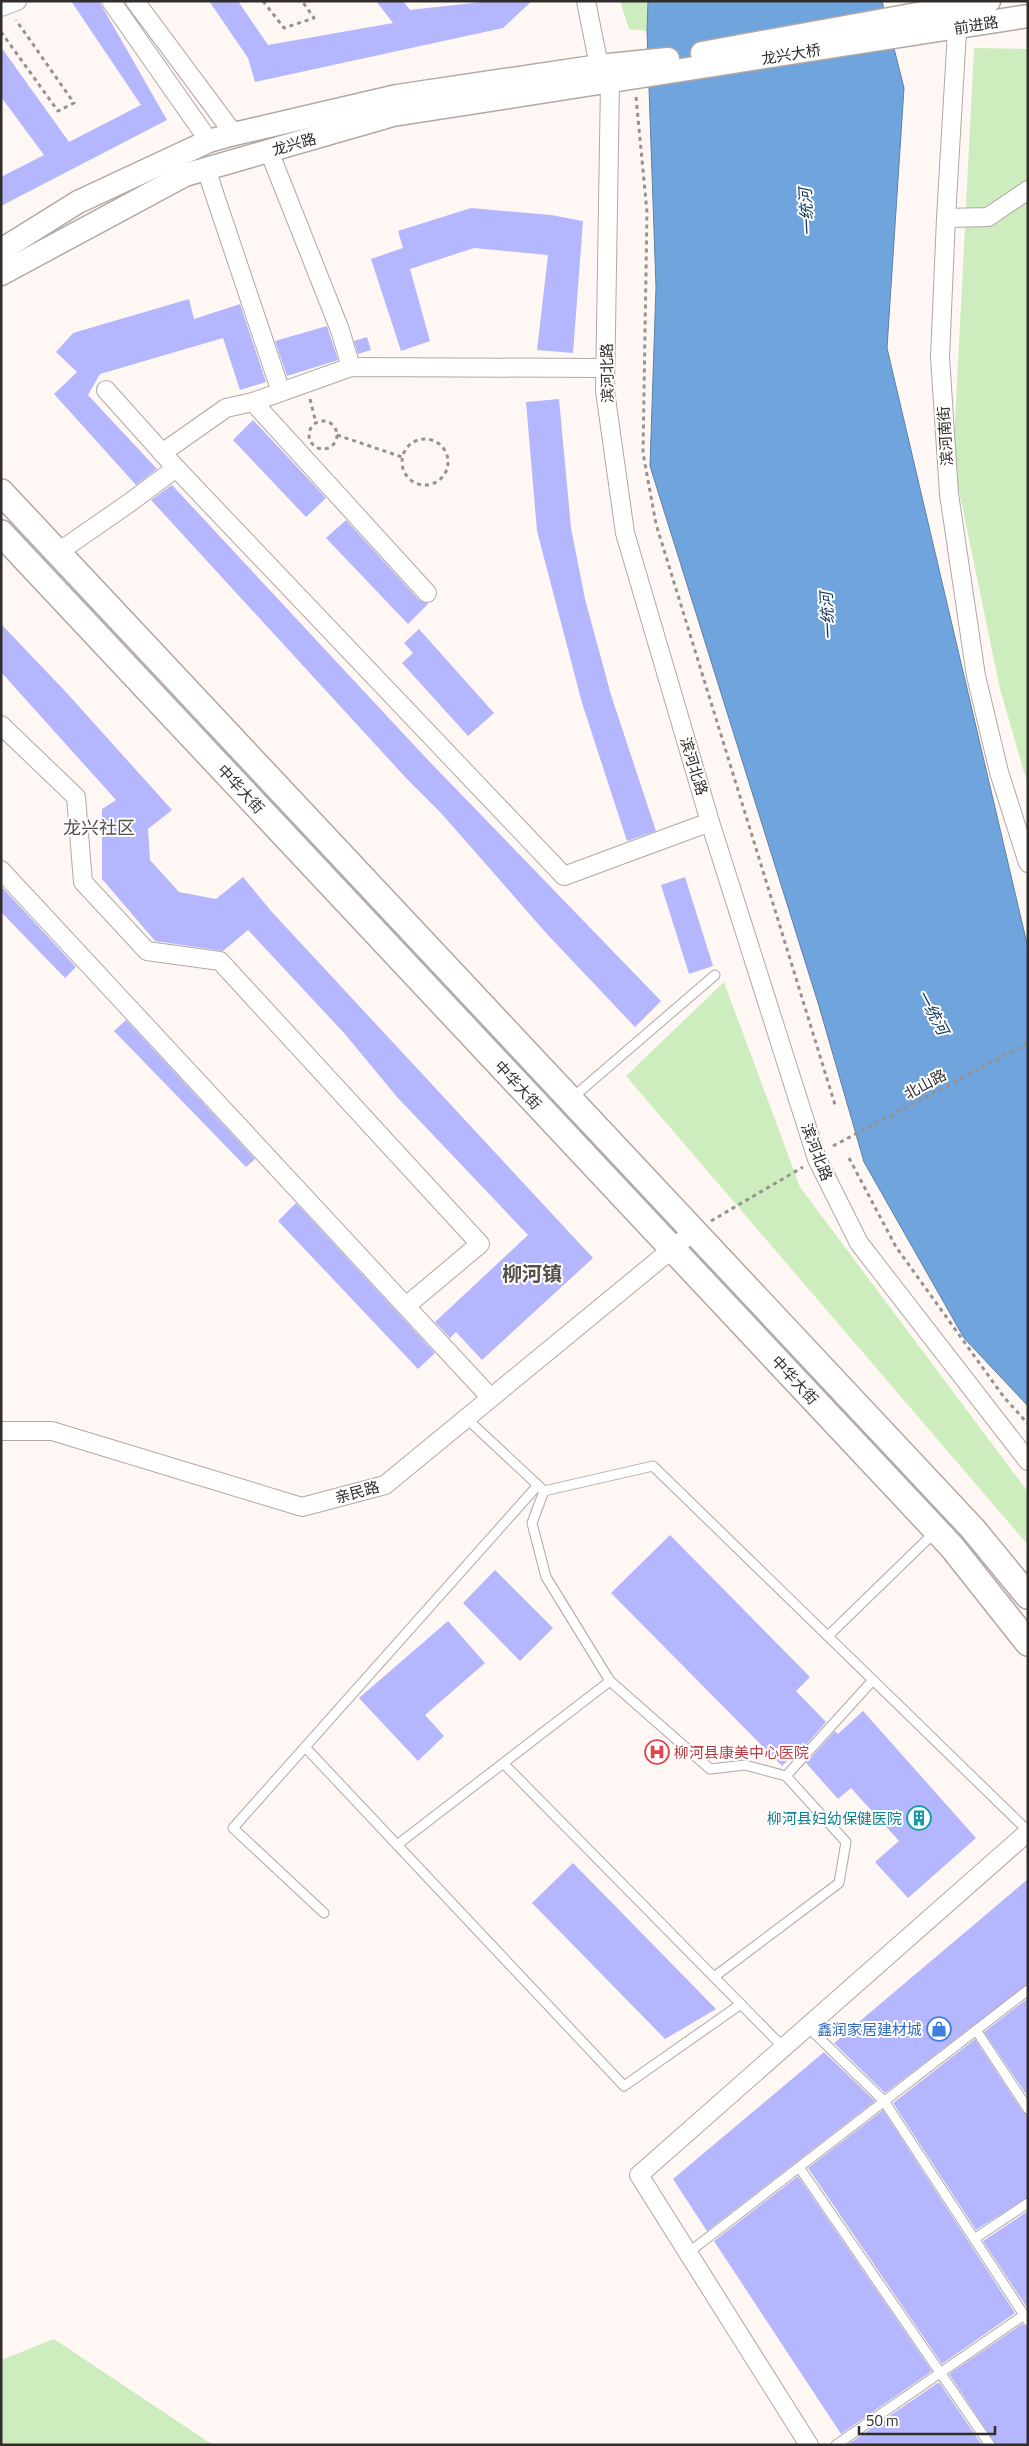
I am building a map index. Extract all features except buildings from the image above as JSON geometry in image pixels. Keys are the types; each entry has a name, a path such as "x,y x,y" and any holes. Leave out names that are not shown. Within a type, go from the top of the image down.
{"main road":[{"name":"中华大街","path":"1,492 973,1529 1028,1596"},
{"name":"中华大街","path":"1,533 952,1547 1028,1643"}],"street":[{"path":"111,1 209,141"},
{"path":"135,1 234,134"},
{"name":"滨河北路","path":"586,1 604,74 605,391 624,533 710,822 817,1159 859,1243 1028,1461"},
{"name":"前进路","path":"919,24 989,1"},
{"name":"前进路","path":"958,12 1028,16"},
{"name":"滨河南街","path":"958,12 940,357 949,494 976,676 999,772 1028,863"},
{"name":"龙兴大桥","path":"604,74 659,67 919,24"},
{"name":"龙兴路","path":"1,250 78,202 209,141 397,96 604,74"},
{"name":"龙兴路","path":"1,274 184,175 393,115 604,74"},
{"path":"269,151 340,330 351,367"},
{"path":"206,169 281,392"},
{"path":"946,218 988,217 1028,190"},
{"path":"162,453 226,408 253,402 351,367 606,368"},
{"path":"106,390 176,468 564,876 710,822"},
{"path":"253,402 427,594"},
{"path":"58,552 132,502 176,468"},
{"path":"1,725 76,797 83,882 147,951 220,961 480,1244 406,1306"},
{"path":"1,870 491,1398"},
{"name":"亲民路","path":"1,1432 52,1431 302,1507 385,1485 694,1231"},
{"path":"809,2445 639,2174 1028,1832"}],"lane":[{"path":"570,1099 716,975"},
{"path":"466,1418 541,1488"},
{"path":"324,1913 233,1828 541,1488 653,1466 1028,1832"},
{"path":"541,1488 532,1524 546,1577 610,1681 710,1769 745,1765 786,1776 846,1842 839,1883 714,1977"},
{"path":"828,1636 936,1531"},
{"path":"786,1776 873,1680"},
{"path":"397,1845 610,1681"},
{"path":"305,1747 624,2086 740,2004"},
{"path":"504,1764 783,2047"},
{"path":"688,2253 1028,1990"},
{"path":"807,2026 884,2101 1026,2318 940,2373 836,2445"},
{"path":"976,2030 1028,2109"},
{"path":"799,2167 990,2445"},
{"path":"974,2239 1028,2203"}],"path":[{"path":"263,1 284,28 314,18 302,1"},
{"path":"1,32 58,111 74,103 8,5"},
{"path":"636,97 647,212 642,453 656,524 836,1108"},
{"path":"306,384 316,423"},
{"path":"337,435 335,442 330,448 322,450 315,448 310,442 308,434 310,428 316,423 323,421 330,423 337,435 402,457"},
{"path":"422,439 432,440 440,445 446,453 448,462 445,473 438,482 422,485 416,484 408,478 402,468 402,457 406,448 413,442 422,439"},
{"name":"北山路","path":"694,1231 817,1159 833,1146 1028,1043"},
{"path":"849,1158 896,1247 1003,1396 1028,1424"}],"green space":[{"path":"620,1 648,1 647,31 629,29"},
{"path":"974,48 1028,49 1028,786 1000,689 953,462"},
{"path":"724,982 800,1187 1028,1492 1028,1545 626,1076"},
{"path":"54,2339 213,2445 1,2445 1,2360"}],"water":[{"name":"一统河","path":"648,1 882,1 904,88 887,348 1028,948 1028,1406 964,1338 864,1162 819,1006 650,466 656,287 647,31"}],"place":[{"name":"柳河县康美中心医院","path":"657,1752"},
{"name":"柳河县妇幼保健医院","path":"919,1818"},
{"name":"鑫润家居建材城","path":"939,2029"}],"district":[{"name":"龙兴社区","path":"99,827"},
{"name":"柳河镇","path":"532,1273"}]}
